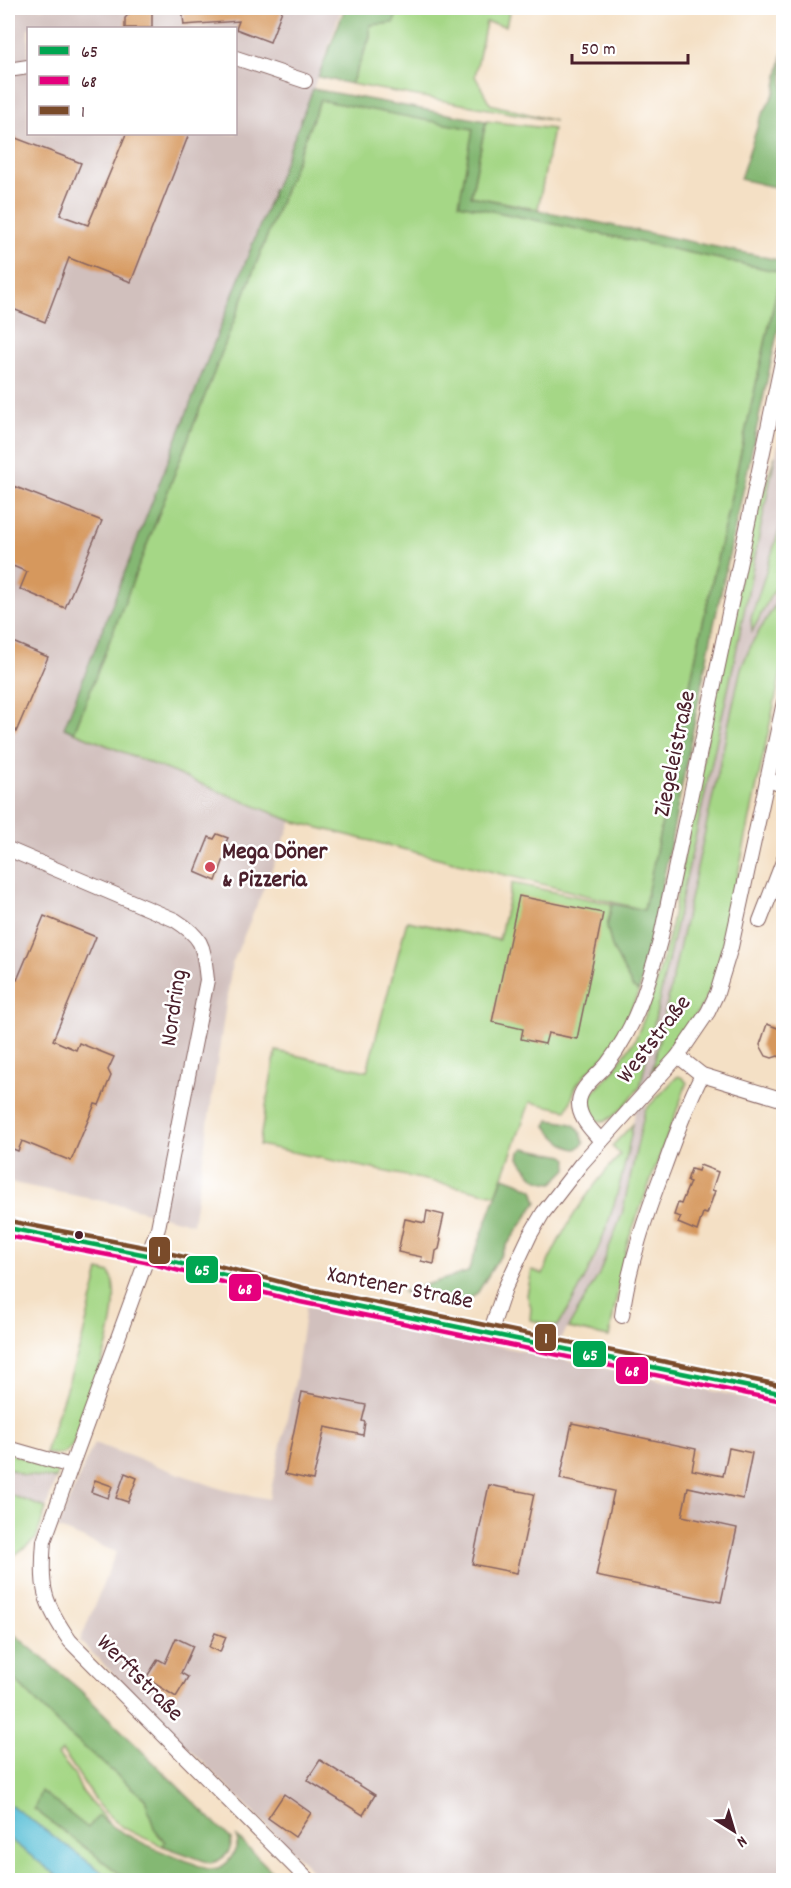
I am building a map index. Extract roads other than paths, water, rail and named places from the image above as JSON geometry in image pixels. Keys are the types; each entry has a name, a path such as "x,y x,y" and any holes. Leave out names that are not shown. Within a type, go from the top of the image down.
{"main road":[{"name":"Xantener Straße","path":"8,1228 147,1256 302,1295 783,1394"}],"street":[{"path":"237,58 305,81"},
{"path":"8,69 27,67"},
{"name":"Ziegeleistraße","path":"601,1141 582,1116 579,1100 582,1091 608,1063 638,1014 660,941 783,352"},
{"name":"Weststraße","path":"490,1333 505,1288 530,1235 562,1186 678,1056 708,1012 725,970 783,702"},
{"path":"767,779 783,786"},
{"name":"Nordring","path":"8,849 175,920 193,931 203,946 207,980 158,1228 147,1256"},
{"path":"760,921 783,859"},
{"path":"678,1056 702,1075 783,1100"},
{"path":"622,1316 626,1283 635,1250 689,1099 702,1075"},
{"name":"Werftstraße","path":"147,1256 44,1541 43,1591 54,1618 70,1641 308,1881"},
{"path":"8,1448 71,1466"}],"water":[{"path":"8,1803 113,1880 63,1880 8,1838"}],"place":[{"name":"Mega Döner & Pizzeria","path":"210,867"}]}
